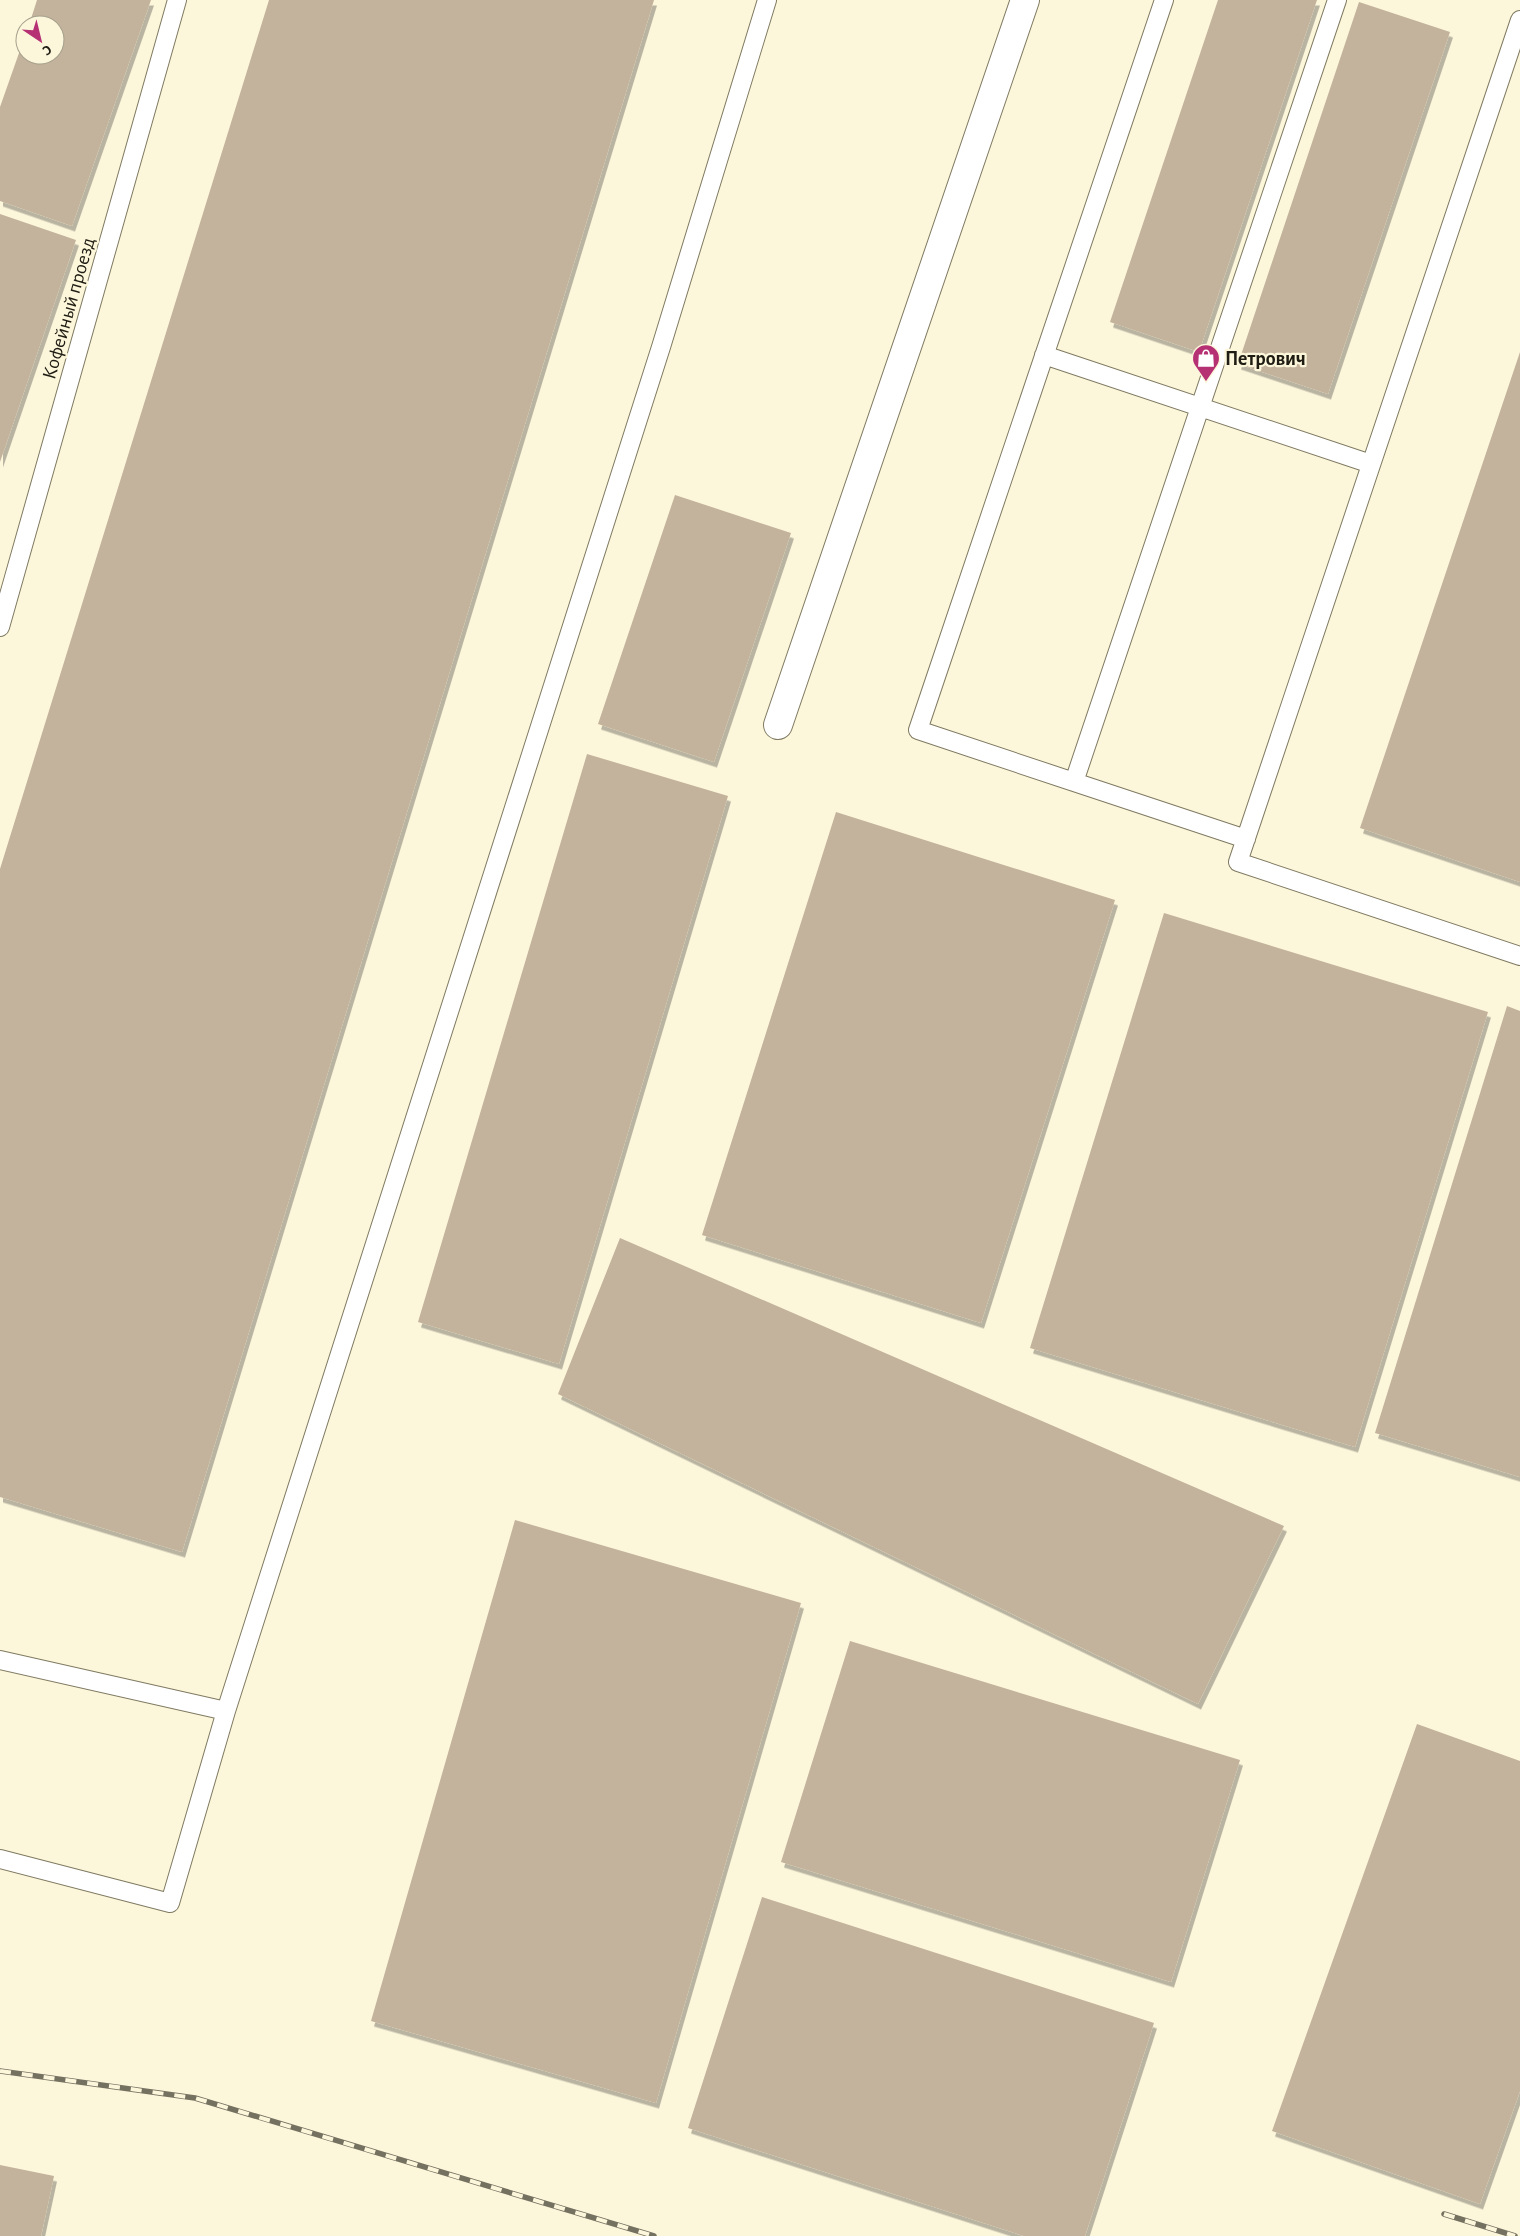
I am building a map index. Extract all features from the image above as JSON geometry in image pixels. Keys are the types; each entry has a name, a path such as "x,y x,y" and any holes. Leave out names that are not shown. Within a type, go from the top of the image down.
{"street":[{"path":"778,725 1025,0"}],"lane":[{"name":"Кофейный проезд","path":"0,627 177,0"},
{"path":"0,1859 170,1903 226,1711 661,347 767,0"},
{"path":"1164,0 918,730 1246,839"},
{"path":"1074,782 1337,0"},
{"path":"1520,20 1238,862 1520,956"},
{"path":"1044,355 1371,464"},
{"path":"0,1660 226,1711"}],"building":[{"path":"37,0 151,0 72,226 0,201 0,107 15,64 65,65 65,15 32,15"},
{"path":"269,0 654,0 182,1552 0,1497 0,869"},
{"path":"1218,0 1317,0 1199,352 1110,322"},
{"path":"1359,2 1450,32 1328,394 1238,364"},
{"path":"0,214 76,240 0,462"},
{"path":"1520,352 1520,882 1360,828"},
{"path":"675,495 791,533 714,762 598,724"},
{"path":"587,754 728,796 559,1364 418,1322"},
{"path":"836,812 1115,900 981,1323 702,1235"},
{"path":"1164,913 1488,1012 1355,1447 1030,1348"},
{"path":"1507,1006 1520,1011 1520,1477 1375,1433"},
{"path":"620,1238 1284,1526 1198,1704 558,1394"},
{"path":"515,1520 801,1603 656,2103 371,2021"},
{"path":"850,1641 1240,1760 1171,1982 781,1862"},
{"path":"1417,1724 1520,1761 1520,2091 1480,2204 1272,2131"},
{"path":"762,1897 1154,2023 1085,2236 1024,2236 688,2128"},
{"path":"0,2165 54,2176 41,2236 0,2236"}],"railway":[{"path":"0,2071 195,2098 654,2236"},
{"path":"1444,2214 1515,2236"}],"place":[{"name":"Петрович","path":"1206,382"}]}
